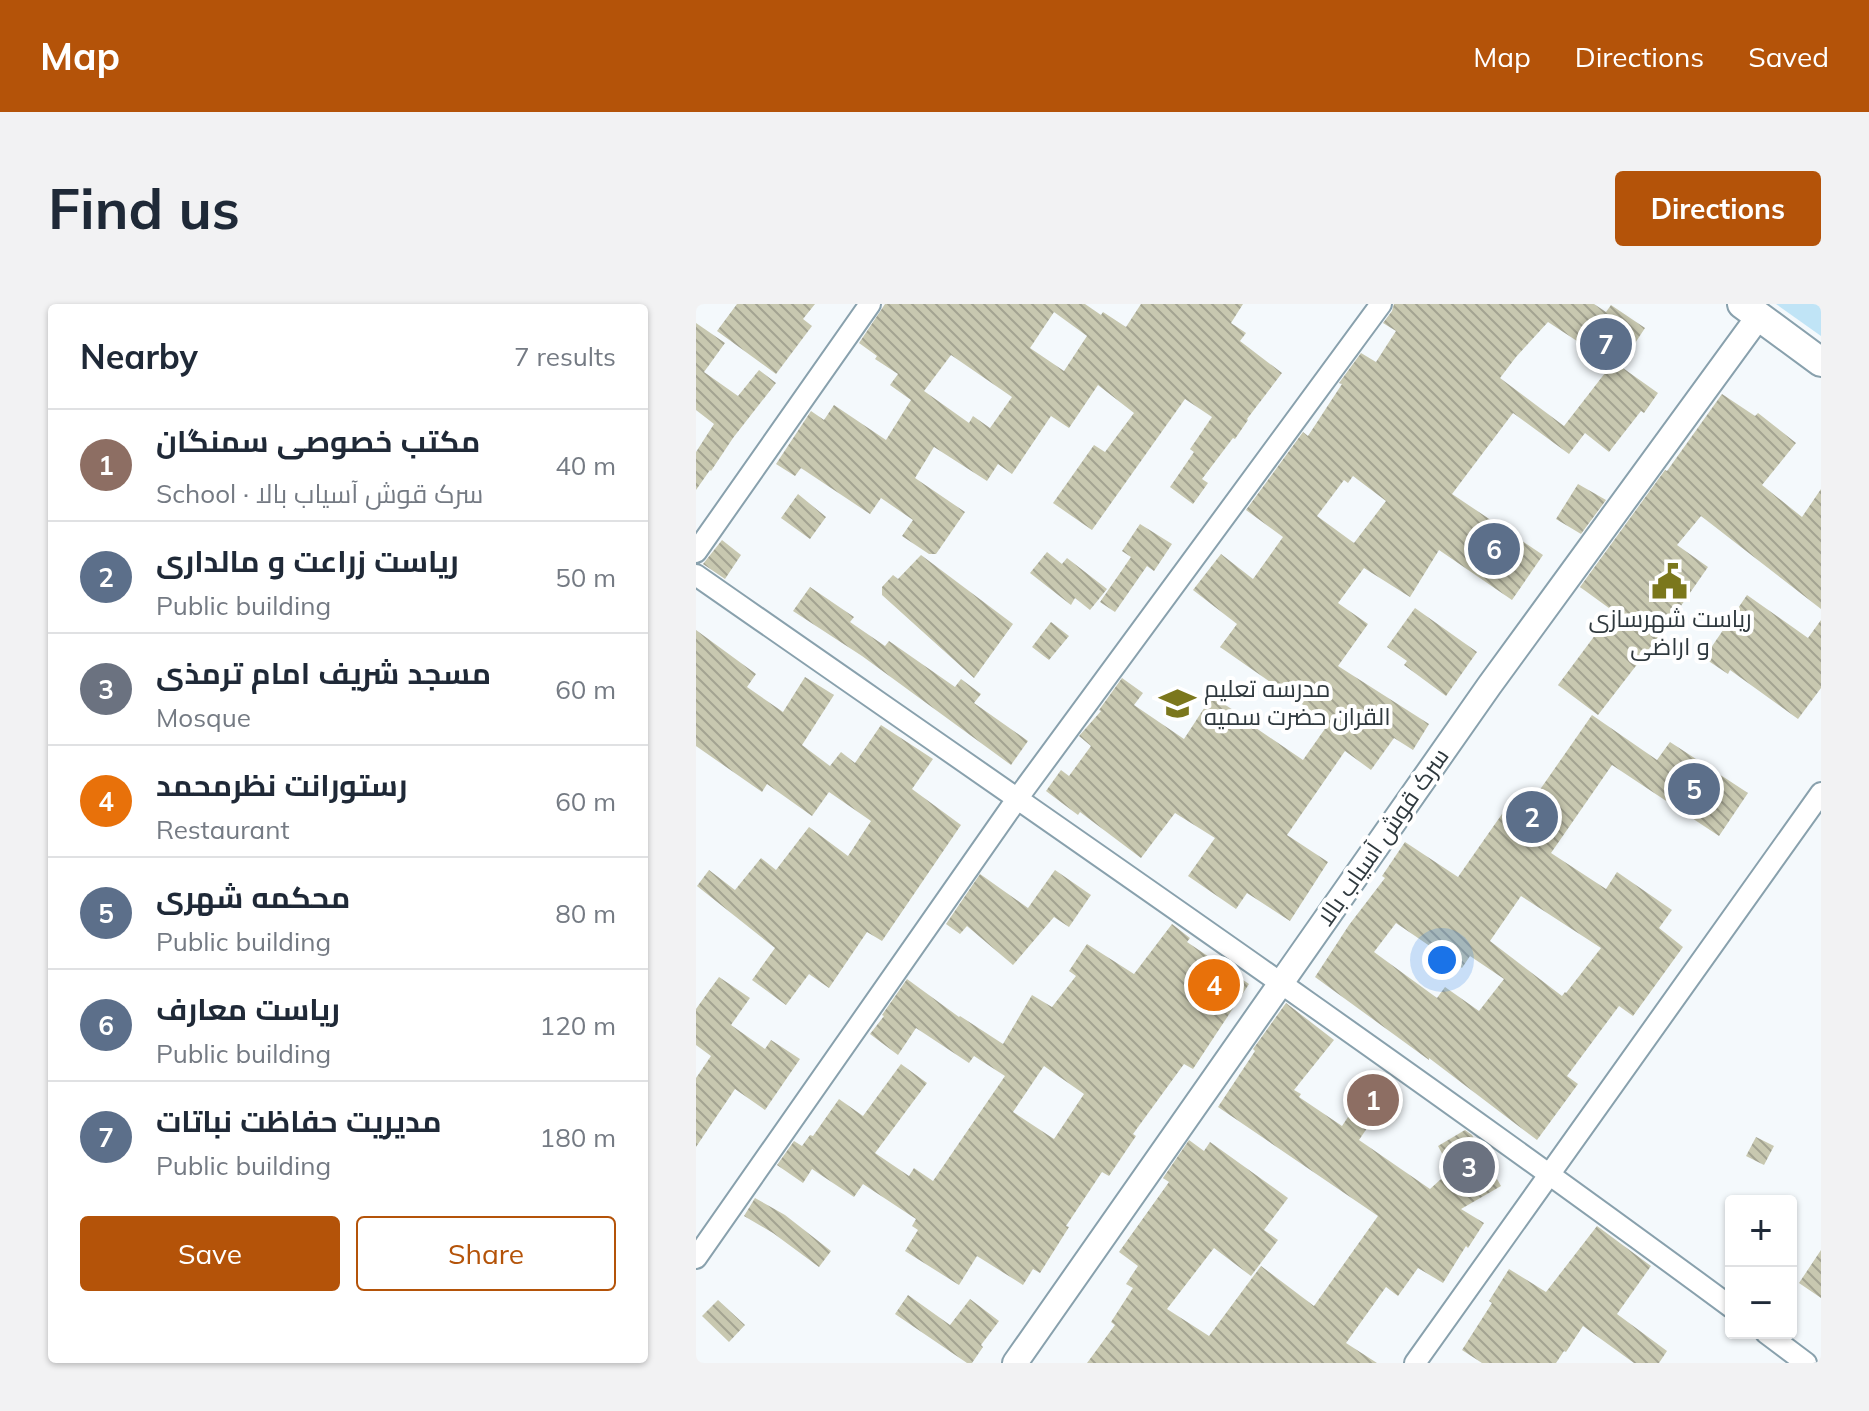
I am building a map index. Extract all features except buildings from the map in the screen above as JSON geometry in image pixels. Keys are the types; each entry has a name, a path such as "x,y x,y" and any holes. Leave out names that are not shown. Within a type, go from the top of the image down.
{"main road":[{"path":"1751,310 1821,362"}],"street":[{"path":"696,552 870,304"},
{"path":"696,1258 1017,799 1381,304"},
{"name":"سرک قوش آسیاب بالا","path":"1015,1363 1489,686 1751,325 1751,310"},
{"path":"696,575 1282,982 1725,1303"},
{"path":"1415,1363 1821,793"},
{"path":"1774,1339 1806,1363"}],"shaded area":[{"path":"1776,304 1821,304 1821,336"}],"place":[{"name":"مدیریت حفاظت نباتات","path":"1606,344"},
{"name":"ریاست معارف","path":"1494,549"},
{"name":"ریاست شهرسازی و اراضی","path":"1670,582"},
{"name":"مدرسه تعلیم القران حضرت سمیه","path":"1178,703"},
{"name":"محکمه شهری","path":"1694,789"},
{"name":"ریاست زراعت و مالداری","path":"1532,817"},
{"name":"رستورانت نظرمحمد","path":"1214,985"},
{"name":"مکتب خصوصی سمنگان","path":"1373,1100"},
{"name":"مسجد شریف امام ترمذی","path":"1469,1167"}]}
